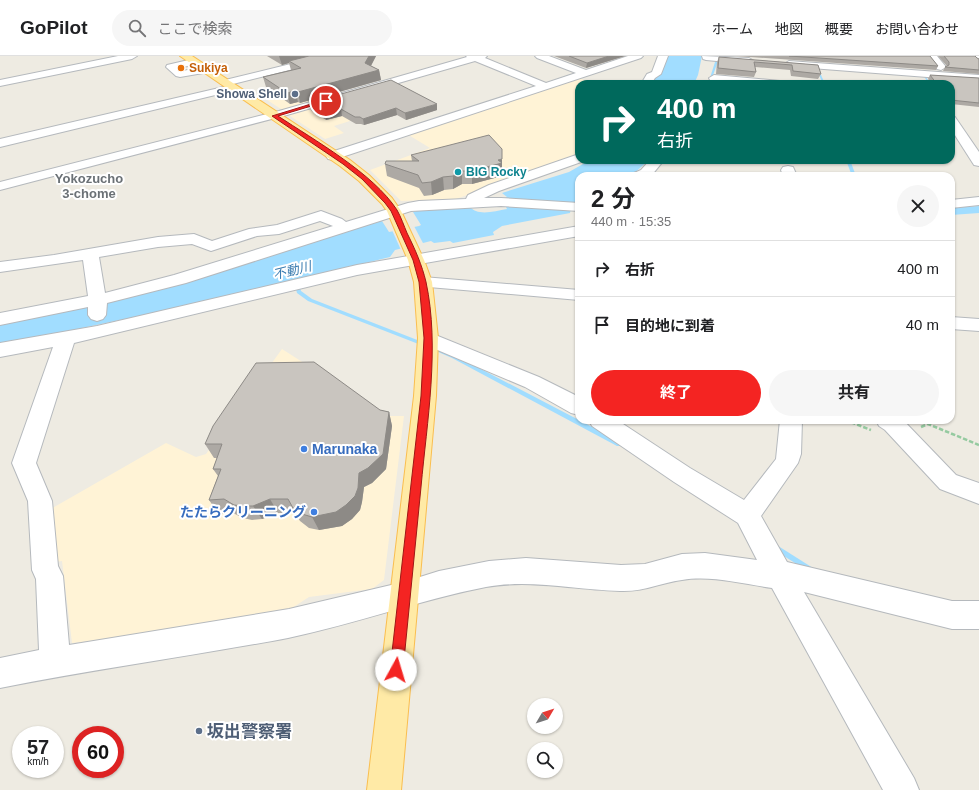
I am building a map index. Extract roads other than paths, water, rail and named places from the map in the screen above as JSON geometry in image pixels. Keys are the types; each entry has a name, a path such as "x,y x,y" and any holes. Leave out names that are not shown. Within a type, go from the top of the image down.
{"main road":[{"path":"189,59 364,178 387,201 394,211 414,254 423,282 428,344 425,396 384,790"}],"street":[{"path":"0,83 97,60 132,56"},
{"path":"0,143 228,86 335,56"},
{"path":"540,56 585,73"},
{"path":"545,56 561,62 573,58"},
{"path":"613,56 625,60"},
{"path":"333,156 638,56"},
{"path":"648,80 651,76 656,74 663,56"},
{"path":"786,56 941,66 979,70"},
{"path":"932,56 941,66"},
{"path":"976,56 979,59"},
{"path":"0,186 274,116 476,57 545,86"},
{"path":"189,59 171,67 180,74 205,70"},
{"path":"706,59 737,64 761,62"},
{"path":"777,63 979,78"},
{"path":"921,74 925,80"},
{"path":"714,78 736,80"},
{"path":"955,126 979,162"},
{"path":"470,202 473,197 494,188 575,160"},
{"path":"647,172 653,164"},
{"path":"955,204 979,201"},
{"path":"0,319 98,302 180,279 394,211 419,205 501,202 575,206"},
{"path":"0,267 90,255 158,242 190,239 211,246 256,232 279,229 321,216 337,222 343,228"},
{"path":"0,350 85,333 357,270 414,254 575,232"},
{"path":"55,662 49,576 44,570 40,502 24,463 98,302 90,255"},
{"path":"423,282 575,295"},
{"path":"955,323 979,325"},
{"path":"428,344 532,382 575,405"},
{"path":"606,424 682,475 754,528 902,790"},
{"path":"754,528 789,454 791,424"},
{"path":"893,424 948,482 979,494"},
{"path":"0,673 55,662 289,623 404,595 439,584 489,574 526,571 621,578 644,577 682,567 705,566 780,574 952,615 979,615"}],"water":[{"path":"666,56 702,56 696,80 654,80 662,67"},
{"name":"不動川","path":"583,164 644,164 636,172 575,172 575,203 572,203 570,213 502,226 493,232 494,235 453,243 450,241 434,243 431,241 395,250 390,257 293,281 196,304 0,344 0,323 135,296 382,221 389,232 419,226 421,225 413,212 429,207 469,206 482,212 507,209 502,199 507,197 502,193 569,172"},
{"path":"979,206 979,213 955,215 955,208"}],"waterway":[{"path":"710,80 717,60 723,61"},
{"path":"817,68 822,80"},
{"path":"927,80 924,76 930,76"},
{"path":"850,164 852,172"},
{"name":"不動川","path":"296,282 299,292 310,300 423,344"},
{"path":"431,347 454,357 575,421"},
{"path":"581,424 619,444"},
{"path":"775,547 811,570"}],"place":[{"name":"Sukiya","path":"181,68"},
{"name":"Showa Shell","path":"295,94"},
{"name":"BIG Rocky","path":"458,172"},
{"name":"Marunaka","path":"304,449"},
{"name":"たたらクリーニング","path":"314,512"},
{"name":"坂出警察署","path":"199,731"}],"district":[{"name":"Yokozucho 3-chome","path":"89,186"}]}
